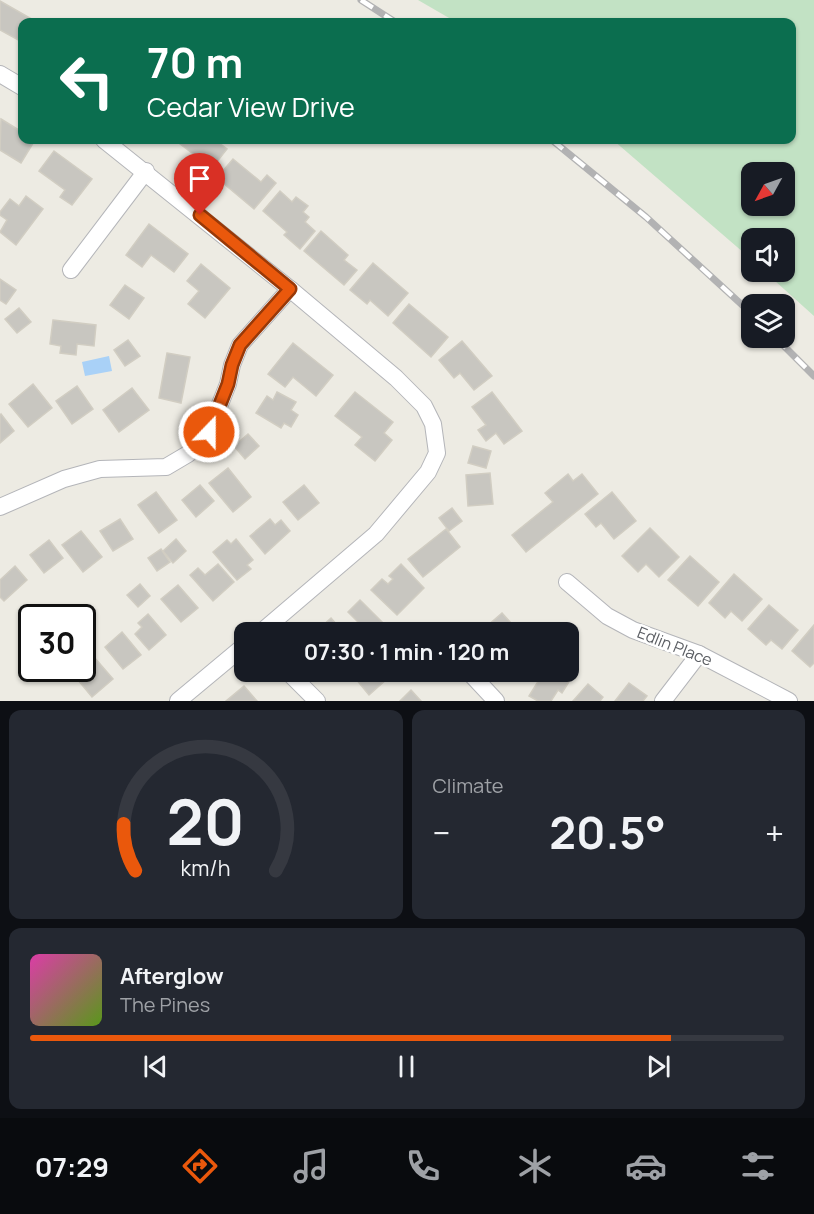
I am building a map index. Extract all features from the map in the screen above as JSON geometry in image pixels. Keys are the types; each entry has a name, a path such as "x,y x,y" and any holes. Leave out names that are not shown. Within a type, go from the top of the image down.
{"street":[{"path":"0,74 18,85"},
{"path":"109,144 146,171 396,378 424,406 433,424 437,453 428,472 376,534 273,622"},
{"path":"71,270 146,171"},
{"path":"0,507 64,479 100,469 166,467 188,454 209,432 240,345 290,289"},
{"name":"Edlin Place","path":"567,582 606,616 633,630 699,654 789,701"},
{"path":"178,701 234,654"},
{"path":"663,701 699,654"},
{"path":"298,682 317,701"},
{"path":"478,682 496,701"}],"green space":[{"path":"418,0 814,0 814,316 795,299 795,294 790,294 776,282 795,282 795,228 741,228 741,250 618,144 796,144 796,18 449,18"}],"water":[{"path":"109,356 112,371 85,376 82,362"}],"building":[{"path":"0,1 30,18 18,18 18,40 0,30"},
{"path":"1,119 18,130 18,144 33,144 21,163 0,150"},
{"path":"180,144 220,144 227,149 212,168"},
{"path":"54,151 92,179 72,205 60,197 65,190 39,171"},
{"path":"233,159 261,182 267,175 276,183 254,209 217,178"},
{"path":"280,191 292,202 296,197 308,206 303,212 309,217 305,222 315,231 300,249 284,235 287,232 263,211"},
{"path":"26,196 43,209 16,245 0,232 7,220 0,215 0,212 10,199 19,206"},
{"path":"149,224 188,254 174,272 151,255 142,267 126,255"},
{"path":"321,231 348,255 344,260 357,270 344,285 304,251"},
{"path":"373,263 408,293 388,316 370,300 367,304 350,290"},
{"path":"201,264 230,288 205,318 188,304 199,291 187,281"},
{"path":"0,279 16,290 6,304 0,300"},
{"path":"125,285 144,298 129,319 110,305"},
{"path":"409,304 448,337 431,357 393,323"},
{"path":"19,308 31,322 17,333 5,319"},
{"path":"53,320 96,325 94,346 77,344 76,355 60,353 61,346 50,344"},
{"path":"128,340 140,356 125,366 114,350"},
{"path":"462,341 492,376 474,390 460,373 454,378 439,360"},
{"path":"293,343 333,375 316,396 293,377 285,387 268,374"},
{"path":"167,353 190,357 181,403 159,398"},
{"path":"33,384 52,408 28,427 9,404"},
{"path":"77,386 93,409 72,424 56,401"},
{"path":"132,388 149,410 119,432 103,410"},
{"path":"277,392 296,402 291,410 298,415 291,427 284,423 281,428 256,413 267,396 273,400"},
{"path":"355,392 393,422 384,433 392,440 375,461 355,445 362,437 335,416"},
{"path":"492,392 522,431 504,444 496,433 486,441 478,430 486,425 472,407"},
{"path":"0,415 14,431 0,443"},
{"path":"248,434 259,446 245,459 234,446"},
{"path":"473,446 491,451 486,468 468,463"},
{"path":"228,468 251,497 233,512 209,483"},
{"path":"490,473 493,504 468,506 466,475"},
{"path":"568,474 573,481 582,474 598,494 526,552 512,535 553,502 545,493"},
{"path":"200,485 214,501 196,517 182,500"},
{"path":"304,485 319,503 298,520 283,502"},
{"path":"156,492 177,520 159,533 138,505"},
{"path":"612,492 636,521 614,539 601,523 596,527 585,514"},
{"path":"452,508 462,521 449,531 439,518"},
{"path":"120,519 133,539 113,551 100,531"},
{"path":"270,519 275,525 281,520 290,531 265,554 250,536"},
{"path":"650,528 679,557 659,577 646,564 638,572 622,556"},
{"path":"446,529 460,547 423,577 408,559"},
{"path":"81,531 102,557 83,572 62,545"},
{"path":"176,539 186,551 173,563 163,551"},
{"path":"236,539 253,560 247,565 251,569 237,580 213,552 227,540 231,544"},
{"path":"49,540 63,558 44,573 30,555"},
{"path":"161,549 170,562 157,571 148,558"},
{"path":"690,556 719,582 698,606 668,580"},
{"path":"218,564 234,582 213,601 190,575 198,568 205,575"},
{"path":"401,564 424,588 397,615 371,590 382,579 388,584 393,579 389,576"},
{"path":"15,566 27,580 4,601 0,597 0,580"},
{"path":"734,574 762,599 742,621 731,611 725,618 709,603"},
{"path":"140,584 150,596 138,607 127,595"},
{"path":"178,585 198,608 181,622 161,599"},
{"path":"360,600 382,622 358,622 348,612"},
{"path":"769,605 798,630 782,649 771,640 766,645 748,629"},
{"path":"502,613 510,622 492,622"},
{"path":"148,614 166,635 149,650 135,634 142,627 138,623"},
{"path":"814,625 814,663 810,667 792,651"},
{"path":"122,632 141,655 123,669 105,647"},
{"path":"96,659 113,679 92,697 80,682 96,682"},
{"path":"358,682 384,682 369,695"},
{"path":"538,682 569,682 562,693 558,690 551,701 538,701 529,696"},
{"path":"629,683 647,696 643,701 615,701"},
{"path":"588,684 603,697 600,701 573,701"},
{"path":"244,686 257,701 226,701"},
{"path":"411,690 421,701 400,701"}],"railway":[{"path":"361,0 389,18"},
{"path":"557,144 646,217 741,304"},
{"path":"786,348 814,376"}],"route":[{"path":"200,215 290,289 240,345 209,432"}]}
